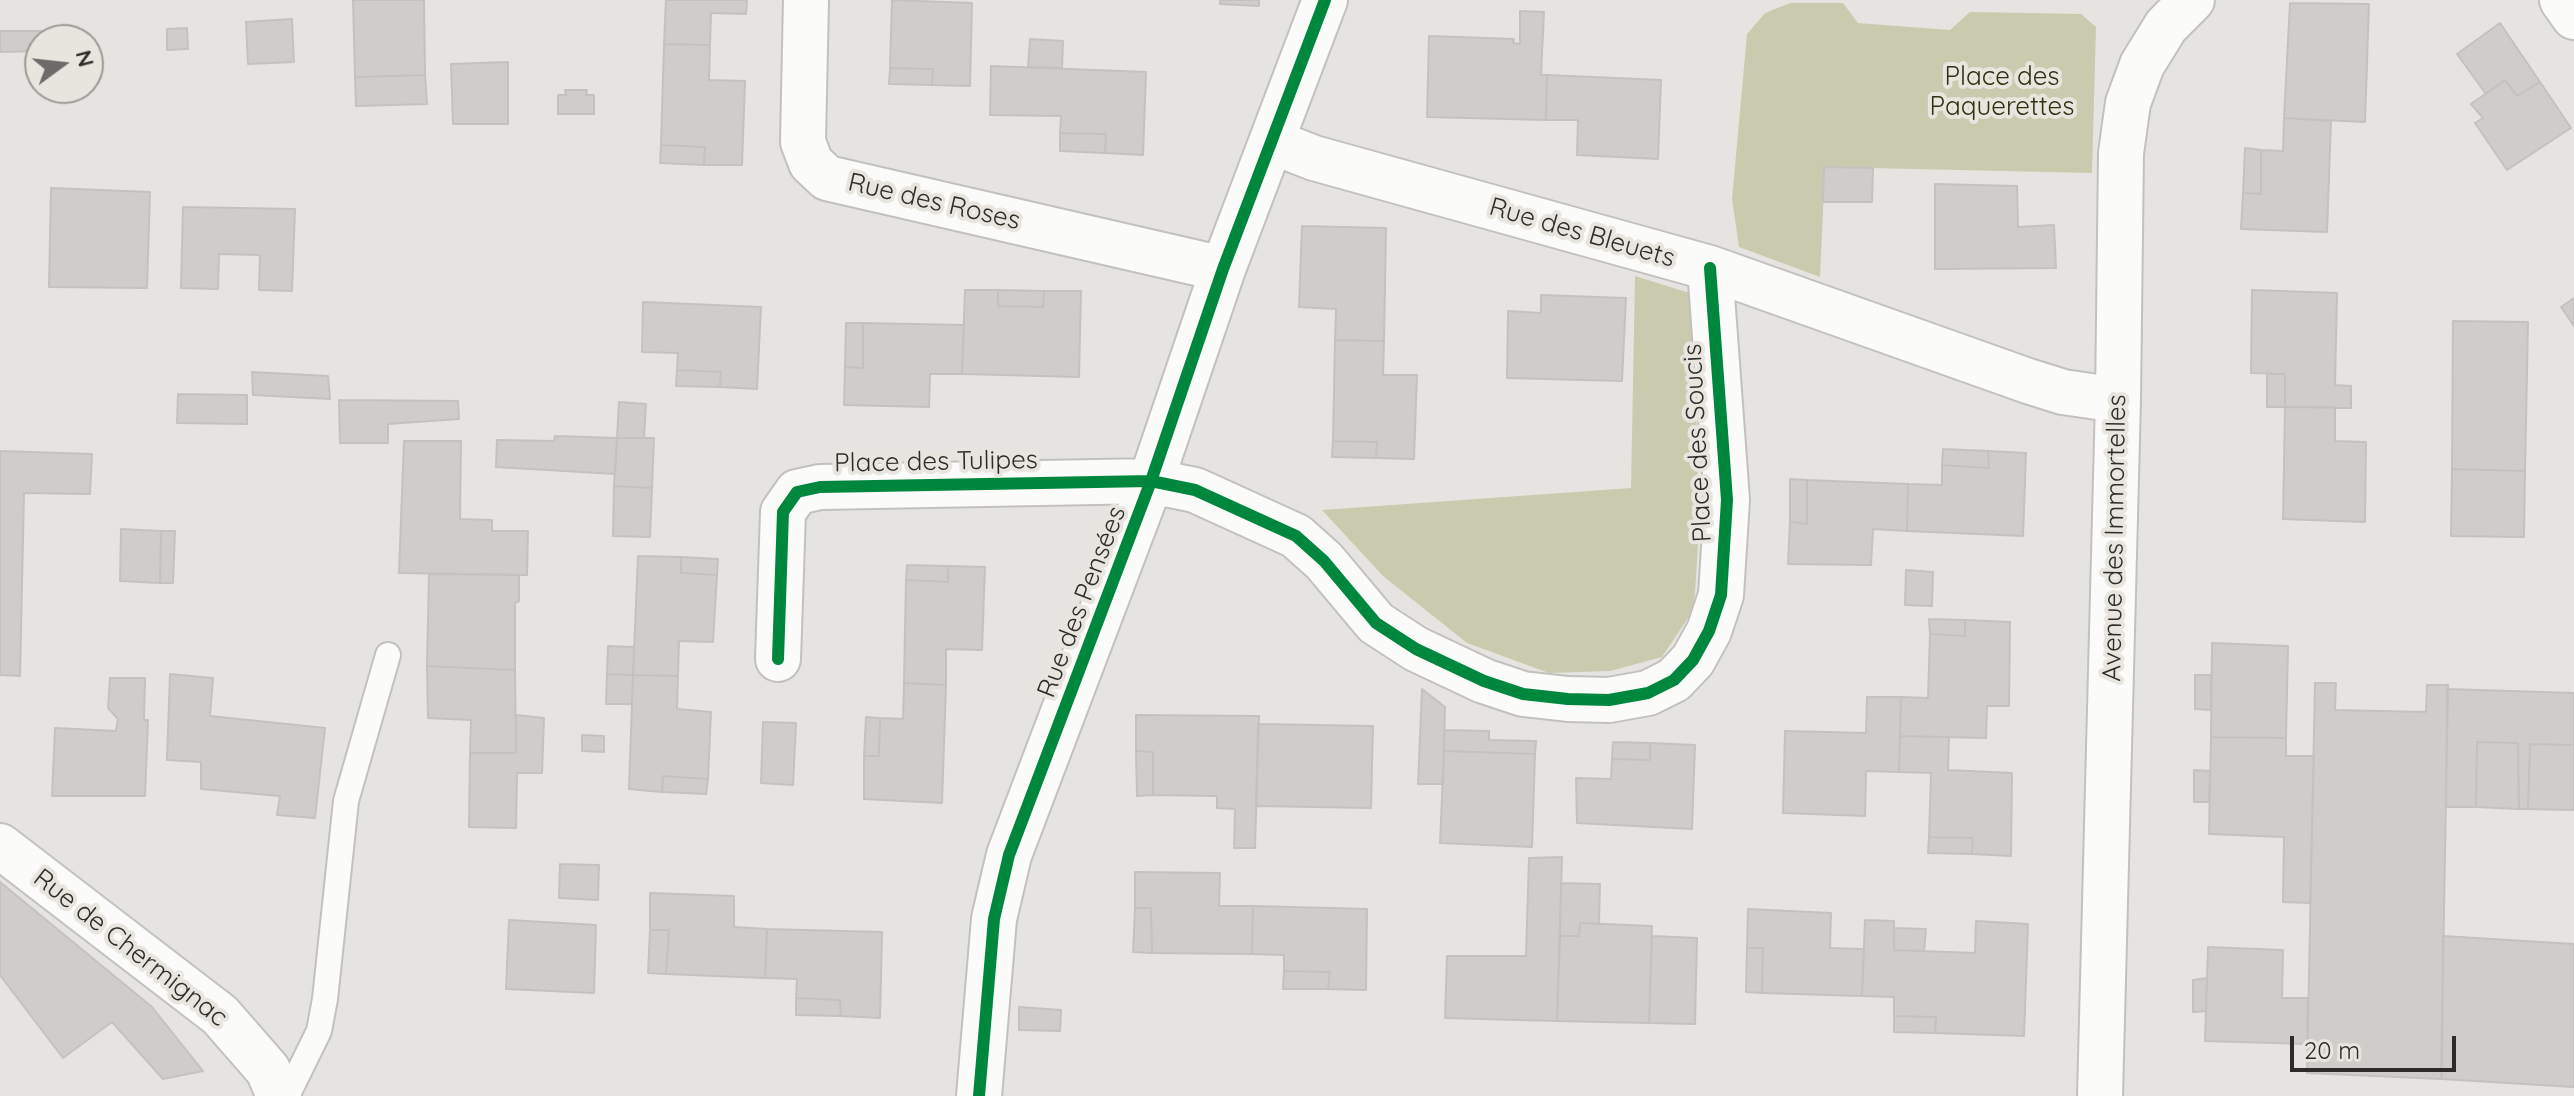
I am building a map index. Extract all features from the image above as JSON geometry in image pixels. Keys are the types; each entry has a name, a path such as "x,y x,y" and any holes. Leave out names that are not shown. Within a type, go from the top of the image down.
{"street":[{"name":"Rue des Roses","path":"806,0 803,142 811,163 827,178 1223,269"},
{"name":"Rue des Pensées","path":"979,1096 994,919 1009,855 1151,481 1223,269 1325,0"},
{"name":"Avenue des Immortelles","path":"2100,1096 2118,400 2121,153 2128,103 2142,65 2166,26 2192,0"},
{"path":"2562,0 2574,17"},
{"name":"Rue des Bleuets","path":"1273,142 1314,158 1710,268 2063,392 2118,400"},
{"name":"Place des Soucis","path":"1151,481 1195,490 1296,536 1324,561 1376,623 1416,649 1484,681 1523,694 1568,699 1609,700 1648,693 1674,680 1693,660 1709,631 1721,595 1727,500 1710,268"},
{"name":"Place des Tulipes","path":"778,659 783,512 797,492 820,487 1151,481"},
{"name":"Rue de Chermignac","path":"0,846 220,1015 268,1070 279,1096"}],"lane":[{"path":"287,1096 319,1031 346,801 388,655"}],"green space":[{"name":"Place des Paquerettes","path":"1790,3 1843,3 1858,23 1950,30 1970,12 2081,14 2096,27 2092,173 1825,167 1820,277 1739,247 1732,199 1747,34 1765,13"},
{"path":"1635,276 1693,294 1699,527 1694,609 1662,657 1610,671 1549,673 1467,643 1383,576 1322,510 1631,488"}],"building":[{"path":"353,0 424,0 425,75 355,77"},
{"path":"666,0 747,0 746,14 711,13 710,45 664,44"},
{"path":"892,0 972,3 970,86 932,85 933,69 890,68"},
{"path":"1220,0 1259,0 1259,6 1220,4"},
{"path":"2290,3 2369,4 2365,122 2284,118"},
{"path":"1520,11 1544,12 1541,75 1547,75 1546,120 1427,117 1429,36 1514,39 1513,43 1520,44"},
{"path":"292,19 294,62 248,64 246,22"},
{"path":"2500,23 2540,82 2517,96 2505,80 2486,94 2457,54"},
{"path":"187,28 188,49 167,50 167,29"},
{"path":"0,31 24,31 24,51 0,52"},
{"path":"1030,39 1063,41 1062,68 1028,67"},
{"path":"664,44 710,45 709,80 745,81 742,165 704,165 705,147 661,145"},
{"path":"508,62 508,124 453,124 451,64"},
{"path":"991,66 1146,72 1143,155 1105,153 1106,134 1060,133 1061,116 990,115"},
{"path":"890,68 933,69 932,85 889,84"},
{"path":"425,75 427,104 356,106 355,77"},
{"path":"1547,75 1661,80 1658,159 1577,155 1578,120 1546,120"},
{"path":"2505,80 2517,96 2540,82 2571,128 2507,170 2475,123 2483,118 2471,104"},
{"path":"565,90 587,90 586,95 594,95 594,114 558,114 558,95 566,95"},
{"path":"2284,118 2331,121 2327,232 2241,229 2243,193 2261,194 2261,150 2283,151"},
{"path":"1060,133 1106,134 1105,153 1060,151"},
{"path":"661,145 705,147 704,165 660,163"},
{"path":"2245,148 2261,150 2261,194 2243,193"},
{"path":"1824,167 1873,168 1872,202 1823,202"},
{"path":"1935,184 2017,186 2018,227 2054,225 2056,268 1935,269"},
{"path":"51,188 150,192 147,288 49,287"},
{"path":"183,207 295,209 292,291 259,290 260,255 219,254 218,289 181,288"},
{"path":"1302,226 1386,228 1384,341 1335,340 1336,309 1299,307"},
{"path":"965,290 998,290 998,306 1043,307 1044,291 1081,291 1079,377 962,374"},
{"path":"998,290 1044,291 1043,307 998,306"},
{"path":"2252,290 2337,293 2335,385 2351,386 2351,408 2285,407 2285,374 2251,373"},
{"path":"1541,295 1626,298 1622,381 1507,378 1508,311 1541,313"},
{"path":"2574,298 2574,326 2561,307"},
{"path":"643,302 761,307 757,389 720,387 721,372 677,370 678,353 642,352"},
{"path":"2453,321 2528,322 2525,471 2452,469"},
{"path":"846,323 863,323 863,368 845,367"},
{"path":"863,323 964,325 962,374 930,374 929,407 844,405 845,367 863,368"},
{"path":"1335,340 1384,341 1383,375 1417,375 1414,459 1376,458 1377,442 1333,441"},
{"path":"677,370 721,372 720,387 676,386"},
{"path":"252,372 328,376 330,399 253,395"},
{"path":"2267,374 2285,374 2285,407 2267,407"},
{"path":"178,394 247,395 247,424 177,423"},
{"path":"339,400 458,401 459,419 388,424 388,443 340,443"},
{"path":"619,402 646,404 644,438 617,438"},
{"path":"2285,407 2335,407 2335,441 2366,442 2365,522 2283,519"},
{"path":"555,436 617,438 615,474 496,467 497,440 554,441"},
{"path":"617,438 654,438 652,488 614,486"},
{"path":"404,441 461,441 460,519 492,520 492,531 528,531 527,575 399,573"},
{"path":"1333,441 1377,442 1376,458 1332,457"},
{"path":"1943,449 1988,451 1989,468 1942,465"},
{"path":"0,451 92,454 90,494 24,493 20,676 0,675"},
{"path":"1988,451 2026,453 2023,536 1907,531 1908,484 1942,485 1942,465 1989,468"},
{"path":"2452,469 2525,471 2524,537 2451,536"},
{"path":"1790,479 1807,480 1807,524 1790,522"},
{"path":"1807,480 1908,484 1907,531 1873,529 1871,565 1788,564 1790,522 1807,524"},
{"path":"614,486 652,488 650,537 613,536"},
{"path":"121,529 161,531 160,583 120,581"},
{"path":"161,531 175,531 173,583 160,583"},
{"path":"638,556 681,557 681,573 717,575 713,642 679,641 678,676 633,675"},
{"path":"681,557 718,559 717,575 681,573"},
{"path":"907,565 948,566 948,582 906,580"},
{"path":"948,566 985,567 982,650 946,649 946,685 904,683 906,580 948,582"},
{"path":"1906,570 1933,572 1932,606 1905,605"},
{"path":"429,574 519,575 519,601 515,603 515,670 427,666"},
{"path":"1929,619 1965,620 1965,636 1930,634"},
{"path":"1965,620 2010,622 2009,706 1987,706 1986,738 1900,736 1901,697 1928,698 1930,634 1965,636"},
{"path":"2212,643 2288,646 2286,738 2211,737"},
{"path":"608,646 634,647 633,675 607,674"},
{"path":"427,666 515,670 516,753 470,753 471,720 428,718"},
{"path":"170,674 213,678 210,716 325,728 315,818 277,815 280,796 201,789 201,762 167,760"},
{"path":"607,674 633,675 632,704 606,704"},
{"path":"633,675 678,676 677,709 711,712 708,779 663,776 662,792 629,789"},
{"path":"2195,675 2211,675 2211,710 2195,709"},
{"path":"110,678 145,678 144,720 148,720 145,796 52,796 55,728 116,731 118,719 108,708"},
{"path":"904,683 946,685 942,803 864,799 864,756 879,756 880,718 903,719"},
{"path":"2315,683 2336,683 2335,710 2426,712 2427,685 2448,685 2441,1079 2307,1073"},
{"path":"1422,689 1445,707 1443,784 1418,784"},
{"path":"2447,689 2574,693 2574,745 2530,744 2528,809 2519,809 2518,743 2477,742 2476,807 2446,807"},
{"path":"1867,697 1901,697 1899,772 1866,771 1865,816 1783,813 1785,731 1866,733"},
{"path":"516,715 544,718 542,773 517,773 516,828 469,827 470,753 516,753"},
{"path":"1136,715 1259,716 1255,848 1234,848 1235,809 1217,808 1217,796 1153,795 1153,752 1136,751"},
{"path":"866,717 880,718 879,756 864,756"},
{"path":"763,722 796,723 793,785 761,783"},
{"path":"1258,724 1373,726 1371,808 1256,806"},
{"path":"1444,730 1489,731 1489,740 1536,741 1535,754 1444,751"},
{"path":"582,735 604,736 604,752 582,751"},
{"path":"1900,736 1949,737 1948,770 2012,773 2011,856 1972,854 1973,838 1929,837 1931,773 1899,772"},
{"path":"2211,737 2286,738 2286,756 2314,756 2310,903 2283,902 2284,837 2209,834"},
{"path":"1613,742 1650,743 1650,760 1612,759"},
{"path":"2477,742 2518,743 2519,809 2476,807"},
{"path":"1650,743 1695,745 1692,829 1577,823 1576,778 1611,779 1612,759 1650,760"},
{"path":"2530,744 2574,745 2574,810 2528,809"},
{"path":"1136,751 1153,752 1153,795 1137,796"},
{"path":"1444,751 1535,754 1532,847 1440,843"},
{"path":"2194,770 2210,771 2209,802 2194,802"},
{"path":"663,776 708,779 706,794 662,792"},
{"path":"1929,837 1973,838 1972,854 1928,853"},
{"path":"1562,857 1557,1021 1445,1018 1447,956 1526,956 1529,858"},
{"path":"560,864 599,865 598,900 559,898"},
{"path":"1135,872 1220,873 1219,906 1253,906 1252,954 1152,953 1151,908 1135,908"},
{"path":"0,882 152,1007 203,1071 163,1079 112,1022 63,1058 0,975"},
{"path":"1561,883 1600,884 1599,924 1580,923 1579,936 1560,936"},
{"path":"650,893 734,896 734,927 767,929 765,978 666,974 669,930 650,930"},
{"path":"1253,906 1367,909 1366,990 1328,989 1330,972 1284,971 1284,955 1252,954"},
{"path":"1135,908 1151,908 1152,953 1133,952"},
{"path":"1748,909 1831,913 1830,948 1864,949 1862,996 1762,993 1763,948 1747,948"},
{"path":"509,920 596,925 594,993 506,989"},
{"path":"1865,920 1894,921 1894,950 1975,953 1976,921 2028,924 2024,1036 1935,1033 1936,1017 1894,1016 1894,997 1862,996"},
{"path":"1580,923 1652,926 1649,1023 1557,1021 1560,936 1579,936"},
{"path":"1894,928 1926,929 1924,951 1894,950"},
{"path":"767,929 882,932 880,1018 841,1016 840,1000 796,998 797,979 765,978"},
{"path":"650,930 669,930 666,974 648,973"},
{"path":"1652,936 1697,938 1695,1024 1649,1023"},
{"path":"2443,936 2574,944 2574,1087 2442,1079"},
{"path":"2208,947 2283,950 2282,998 2308,998 2307,1044 2205,1041"},
{"path":"1747,948 1763,948 1762,993 1746,992"},
{"path":"1284,971 1330,972 1328,989 1283,989"},
{"path":"2207,978 2206,1011 2193,1012 2193,980"},
{"path":"796,998 840,1000 841,1016 796,1015"},
{"path":"1019,1007 1061,1010 1060,1031 1019,1030"},
{"path":"1894,1016 1936,1017 1935,1033 1894,1032"}],"cycle path":[{"path":"979,1096 994,919 1009,855 1151,481 1223,269 1325,0"},
{"path":"778,659 783,512 797,492 820,487 1151,481 1195,490 1296,536 1324,561 1376,623 1416,649 1484,681 1523,694 1568,699 1609,700 1648,693 1674,680 1693,660 1709,631 1721,595 1727,500 1710,268"}]}
